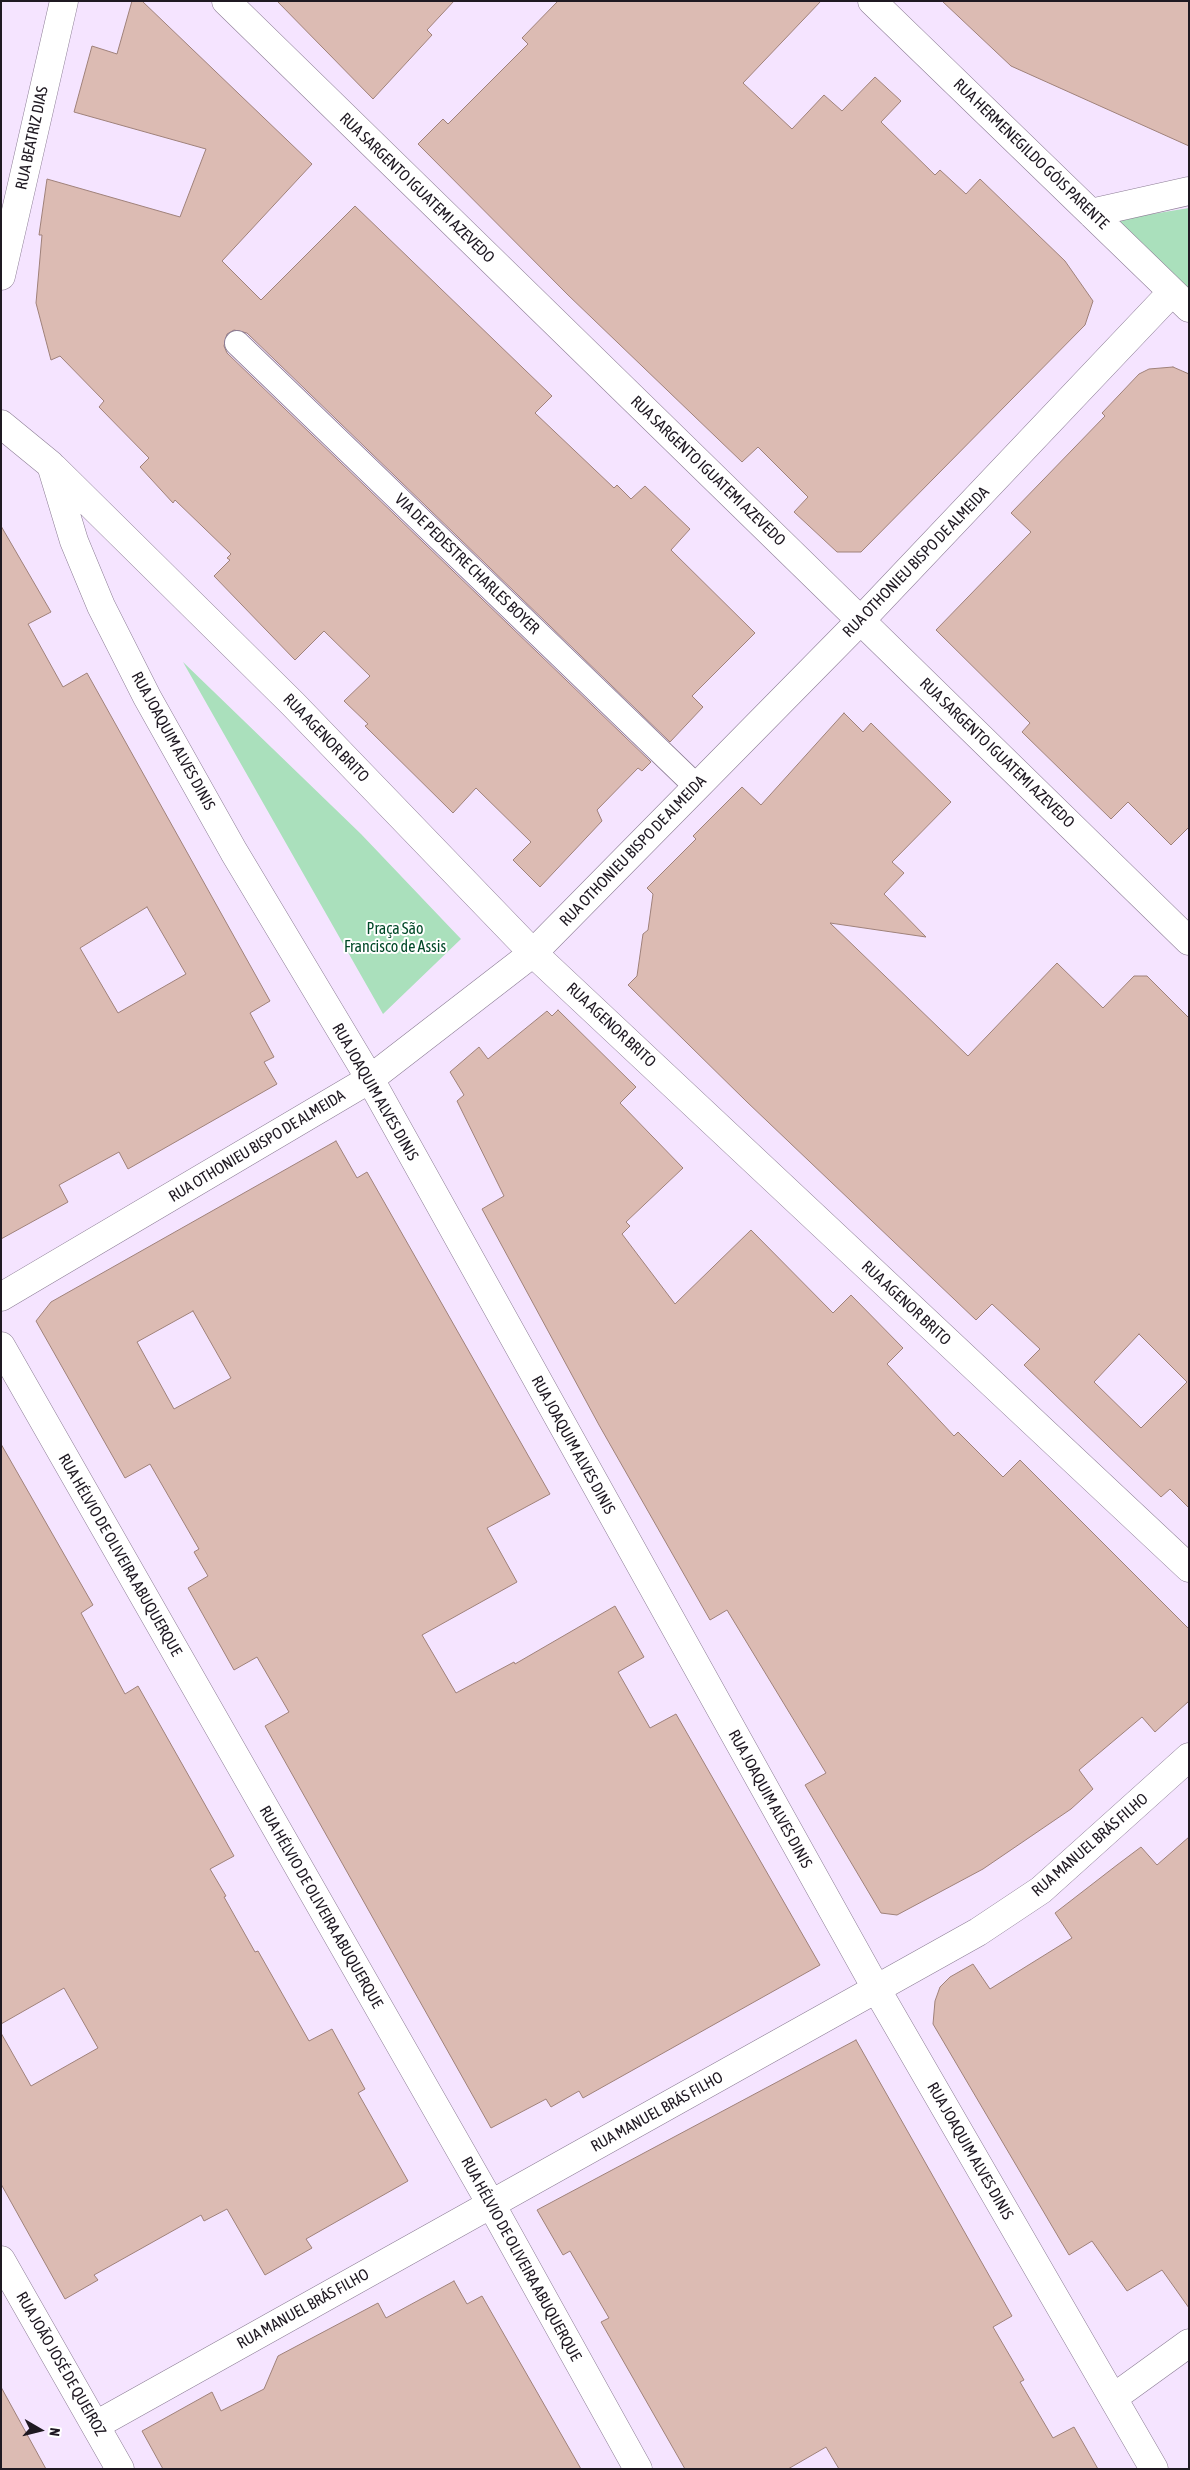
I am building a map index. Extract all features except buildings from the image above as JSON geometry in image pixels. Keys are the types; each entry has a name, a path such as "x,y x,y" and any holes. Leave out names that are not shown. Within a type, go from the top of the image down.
{"street":[{"name":"RUA BEATRIZ DIAS","path":"1,276 64,1"},
{"name":"RUA SARGENTO IGUATEMI AZEVEDO","path":"226,1 1189,941"},
{"name":"RUA HERMENEGILDO GÓIS PARENTE","path":"872,1 1180,300"},
{"path":"1091,213 1189,190"},
{"name":"RUA OTHONIEU BISPO DE ALMEIDA","path":"1,1297 370,1079 533,953 696,786 1180,300"},
{"path":"1,424 51,465"},
{"name":"RUA AGENOR BRITO","path":"51,465 293,704 533,953 1189,1568"},
{"name":"RUA JOAQUIM ALVES DINIS","path":"51,465 74,541 101,606 147,697 234,852 370,1079 877,1990 1154,2469"},
{"name":"RUA HÉLVIO DE OLIVEIRA ABUQUERQUE","path":"1,1346 491,2204 638,2469"},
{"name":"RUA MANUEL BRÁS FILHO","path":"96,2425 978,1932 1041,1890 1189,1757"},
{"name":"RUA JOÃO JOSÉ DE QUEIROZ","path":"1,2260 120,2469"},
{"path":"1113,2398 1189,2343"}],"lane":[{"name":"VIA DE PEDESTRE CHARLES BOYER","path":"237,343 696,786"}],"green space":[{"path":"1189,208 1189,296 1109,221"},
{"name":"Praça São Francisco de Assis","path":"183,662 361,834 461,939 383,1014"}]}
